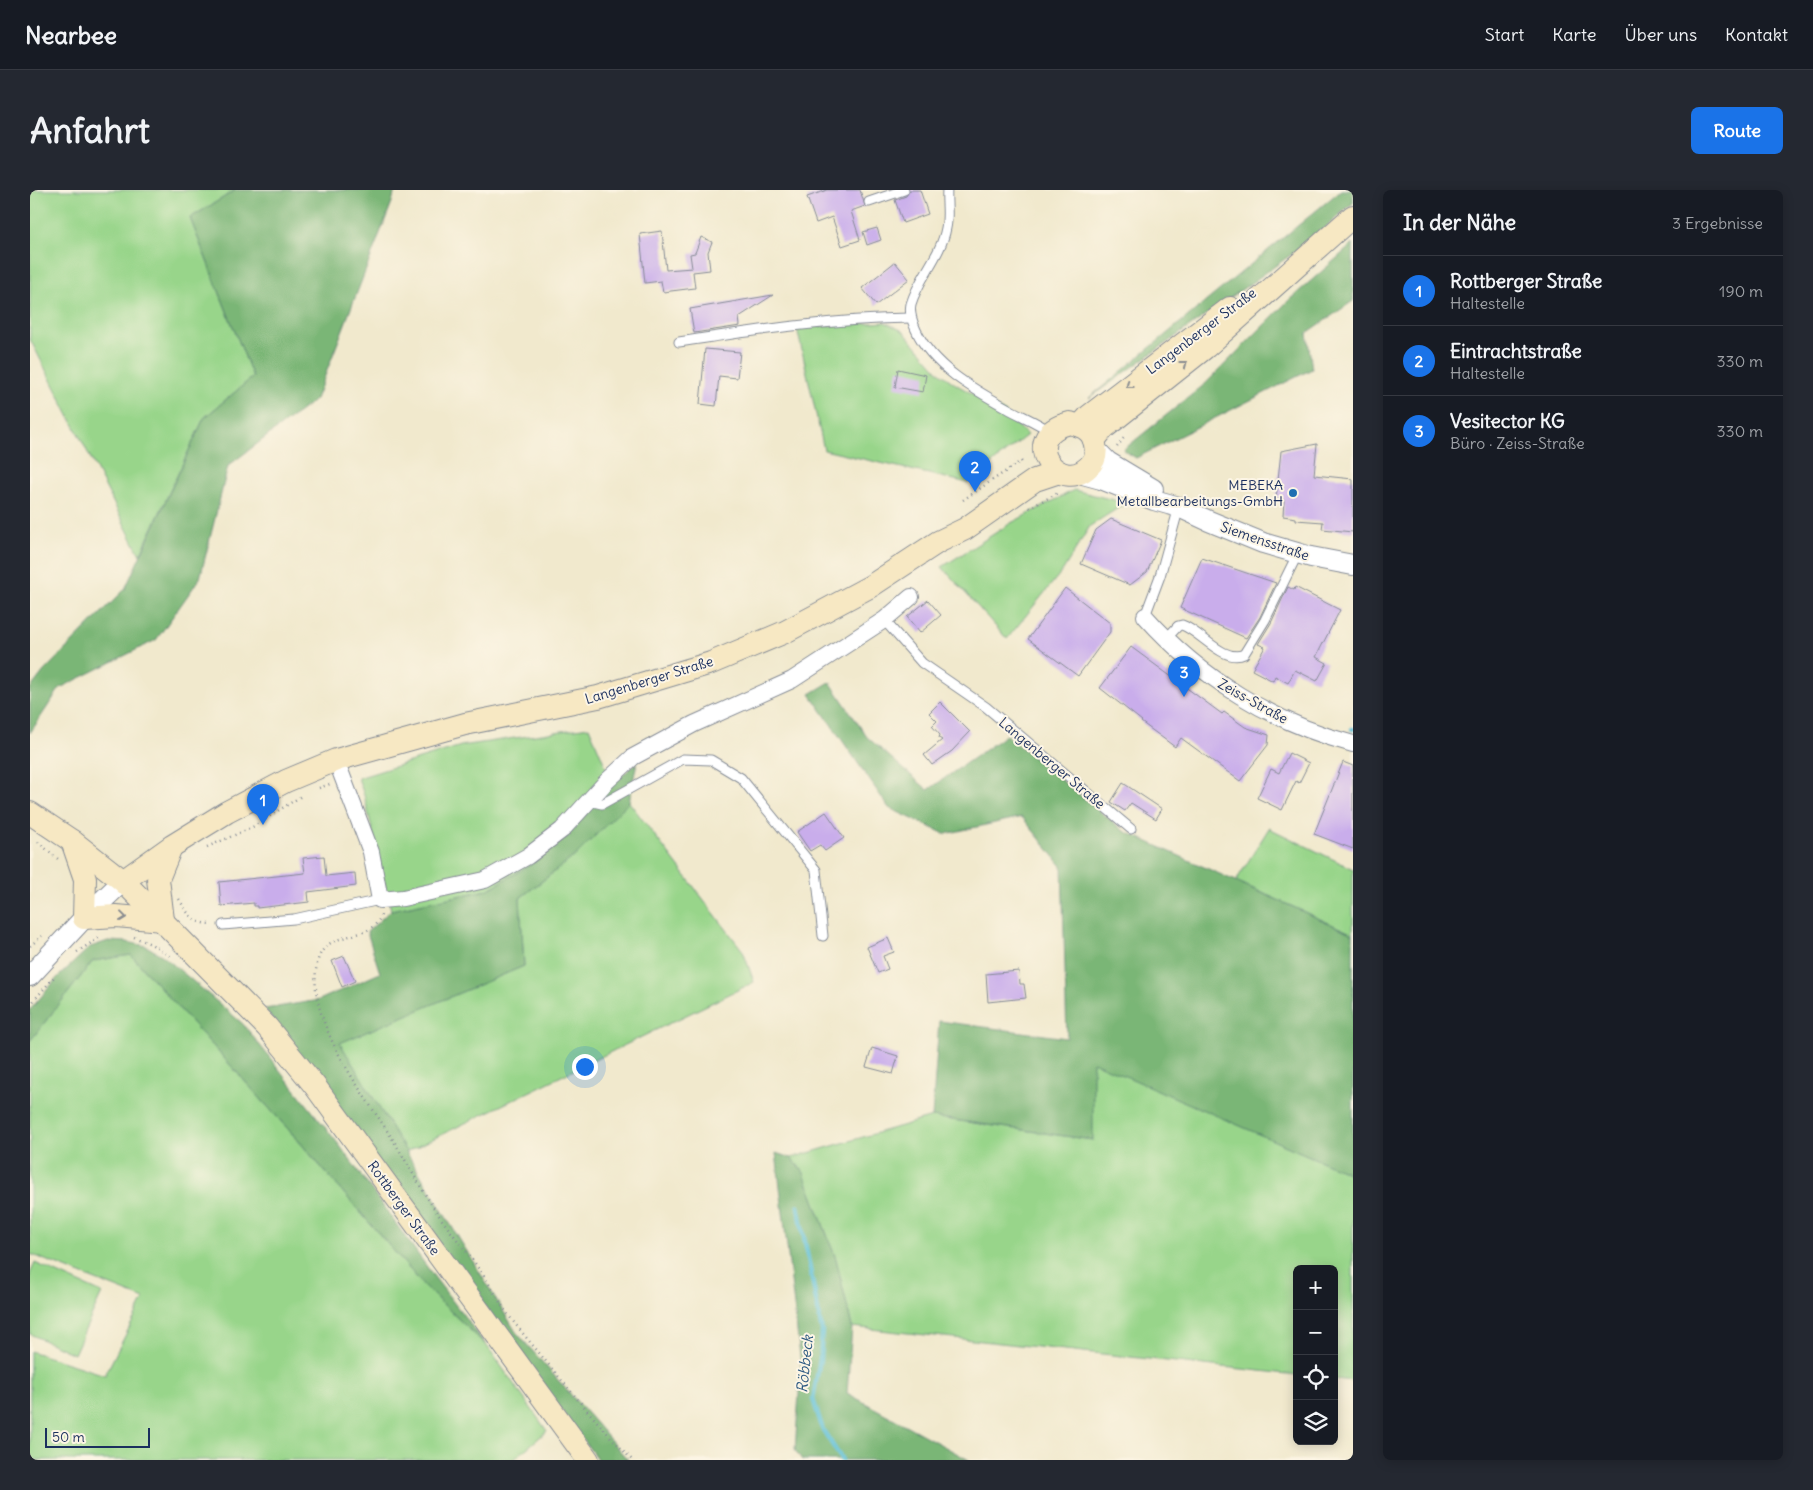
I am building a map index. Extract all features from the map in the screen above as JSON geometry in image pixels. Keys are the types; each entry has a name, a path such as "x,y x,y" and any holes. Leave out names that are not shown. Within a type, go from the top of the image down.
{"main road":[{"name":"Langenberger Straße","path":"1094,444 1089,416 1195,334 1324,240 1353,216"},
{"path":"1070,423 1094,444 1094,460 1087,468 1066,479 1050,467 1046,458 1047,440 1061,425 1070,423"},
{"name":"Langenberger Straße","path":"938,542 958,522 1026,468 1047,440"},
{"name":"Langenberger Straße","path":"123,881 172,846 227,812 286,781 340,769 465,724 598,698 711,663 785,632 871,586 938,542 965,529 1035,480 1066,479"},
{"name":"Rottberger Straße","path":"30,813 72,841 123,881 267,1027 315,1086 588,1460"},
{"path":"72,841 85,879 84,918 116,916 163,920 158,879 172,846"}],"street":[{"name":"Siemensstraße","path":"1094,444 1179,508"},
{"name":"Siemensstraße","path":"1066,479 1101,479 1179,508 1263,543 1353,565"},
{"path":"340,769 371,852 380,900 403,898 485,880 528,856 562,830 607,781 633,757 694,724 792,680 884,620 911,596"},
{"name":"Zeiss-Straße","path":"1145,616 1166,639 1207,675 1242,697 1278,716 1353,744"},
{"path":"30,976 84,918 123,881"}],"lane":[{"path":"869,202 904,190"},
{"path":"944,191 948,215 946,230 941,244 915,294 911,306 911,318 925,346 940,363 1047,440"},
{"path":"679,342 795,325 911,318"},
{"path":"1145,616 1160,576 1179,508"},
{"path":"1166,639 1178,626 1182,625 1216,648 1234,657 1244,654 1265,620 1298,553"},
{"name":"Langenberger Straße","path":"884,620 922,663 986,708 1130,829"},
{"path":"588,801 602,804 683,759 711,760 741,778 816,870 823,936"},
{"path":"223,925 294,919 380,900"}],"path":[{"path":"1094,444 1120,443 1130,430"},
{"path":"1023,511 1066,479"},
{"path":"963,500 986,484"},
{"path":"319,788 340,769"},
{"path":"201,849 251,828 303,795 311,792"},
{"path":"36,840 61,861"},
{"path":"380,900 382,914 379,923 362,933 335,940 326,946 316,964 317,1001 330,1036 350,1075 394,1142 430,1203 482,1272 509,1316 575,1397 632,1460"},
{"path":"188,914 200,924 223,925"},
{"path":"74,955 100,937"},
{"path":"30,1006 58,973"}],"green space":[{"path":"30,190 236,190 190,218 253,377 204,418 140,555 30,339"},
{"path":"236,190 395,190 316,399 228,466 200,578 156,640 60,688 30,733 30,689 44,671 125,589 204,418 253,377 190,218"},
{"path":"1341,190 1353,190 1353,203 1309,242 1089,398"},
{"path":"1353,244 1353,301 1307,333 1312,369 1136,458 1123,450 1205,384 1288,301"},
{"path":"885,322 903,331 940,373 1006,413 1027,435 968,483 824,450 797,328"},
{"path":"1074,490 1126,503 1090,526 1063,570 1007,639 942,567 1011,523"},
{"path":"830,682 867,737 928,790 1006,735 1124,831 1353,934 1353,1175 1093,1062 1093,1140 932,1117 939,1021 1067,1038 1062,866 1022,817 945,834 889,808 810,694"},
{"path":"589,727 613,784 566,837 532,864 487,890 391,910 364,795 358,778 461,746"},
{"path":"637,762 629,802 576,855 520,898 524,966 340,1043 516,1332 628,1460 598,1460 265,1009 319,1000 380,973 367,932 391,910 487,890 532,864 566,837 613,784"},
{"path":"629,802 743,951 754,982 406,1152 339,1043 524,966 520,898 576,855"},
{"path":"1269,828 1353,869 1353,934 1236,881"},
{"path":"108,941 146,946 163,956 243,1024 340,1146 435,1278 487,1346 425,1287 297,1139 131,955 93,961 30,1041 30,1010 57,978 90,947"},
{"path":"131,955 297,1139 425,1287 487,1346 547,1431 513,1460 30,1460 30,1351 105,1375 144,1299 30,1254 30,1041 93,961"},
{"path":"1092,1061 1353,1175 1353,1381 1338,1379 1338,1265 1293,1265 1293,1375 852,1327 836,1259 803,1171 791,1158 932,1117 1092,1140"},
{"path":"776,1153 791,1158 803,1171 836,1259 852,1327 847,1393 969,1460 802,1460 795,1450 801,1365"},
{"path":"35,1263 102,1293 74,1354 30,1334 30,1274"}],"building":[{"path":"827,190 860,190 865,206 851,211 860,240 842,246 832,217 816,223 807,197"},
{"path":"910,190 920,190 928,214 903,223 895,200 906,196"},
{"path":"877,228 881,240 867,245 863,232"},
{"path":"662,231 666,270 692,268 690,254 695,253 701,237 712,242 708,252 710,270 693,272 695,288 663,292 661,281 645,283 640,234"},
{"path":"895,262 909,279 876,305 862,288"},
{"path":"773,295 739,317 740,326 694,333 690,309"},
{"path":"705,349 740,352 737,378 719,376 716,406 700,404"},
{"path":"898,369 926,375 923,392 895,387"},
{"path":"1317,444 1314,475 1353,479 1353,532 1322,529 1323,522 1296,520 1296,518 1283,516 1284,500 1276,499 1281,451"},
{"path":"1111,519 1161,540 1147,572 1130,585 1081,564 1096,530"},
{"path":"1202,558 1276,583 1260,617 1246,638 1180,608"},
{"path":"1288,587 1294,590 1295,587 1340,610 1316,657 1327,663 1317,681 1295,670 1288,683 1275,676 1273,681 1252,670 1265,647 1258,644 1271,623"},
{"path":"1065,588 1110,623 1110,632 1078,676 1028,639"},
{"path":"928,600 941,615 920,633 907,617"},
{"path":"1131,647 1222,714 1224,712 1245,727 1269,735 1268,745 1240,781 1181,738 1175,747 1100,688"},
{"path":"940,702 970,732 952,751 932,765 924,755 942,740 932,726 937,721 929,713"},
{"path":"1289,753 1309,763 1299,783 1296,781 1282,810 1257,798 1271,769 1279,773"},
{"path":"1343,762 1353,766 1353,849 1314,834"},
{"path":"1123,783 1162,809 1156,819 1131,803 1125,811 1111,802"},
{"path":"826,812 844,838 825,851 820,845 810,851 797,832"},
{"path":"324,856 326,876 355,873 356,886 308,892 309,902 257,908 257,906 254,906 254,903 221,906 219,882 305,873 303,858"},
{"path":"888,938 894,952 883,956 888,969 878,973 867,947"},
{"path":"344,956 355,981 342,987 332,961"},
{"path":"1019,971 1020,984 1024,984 1026,998 988,1002 986,974"},
{"path":"872,1048 898,1056 893,1074 866,1067"}],"waterway":[{"name":"Röbbeck","path":"798,1206 822,1331 820,1359 813,1399 823,1430 842,1460"}],"place":[{"name":"Eintrachtstraße","path":"975,492"},
{"name":"MEBEKA Metallbearbeitungs-GmbH","path":"1293,493"},
{"name":"Vesitector KG","path":"1184,697"},
{"name":"Rottberger Straße","path":"263,825"}]}
